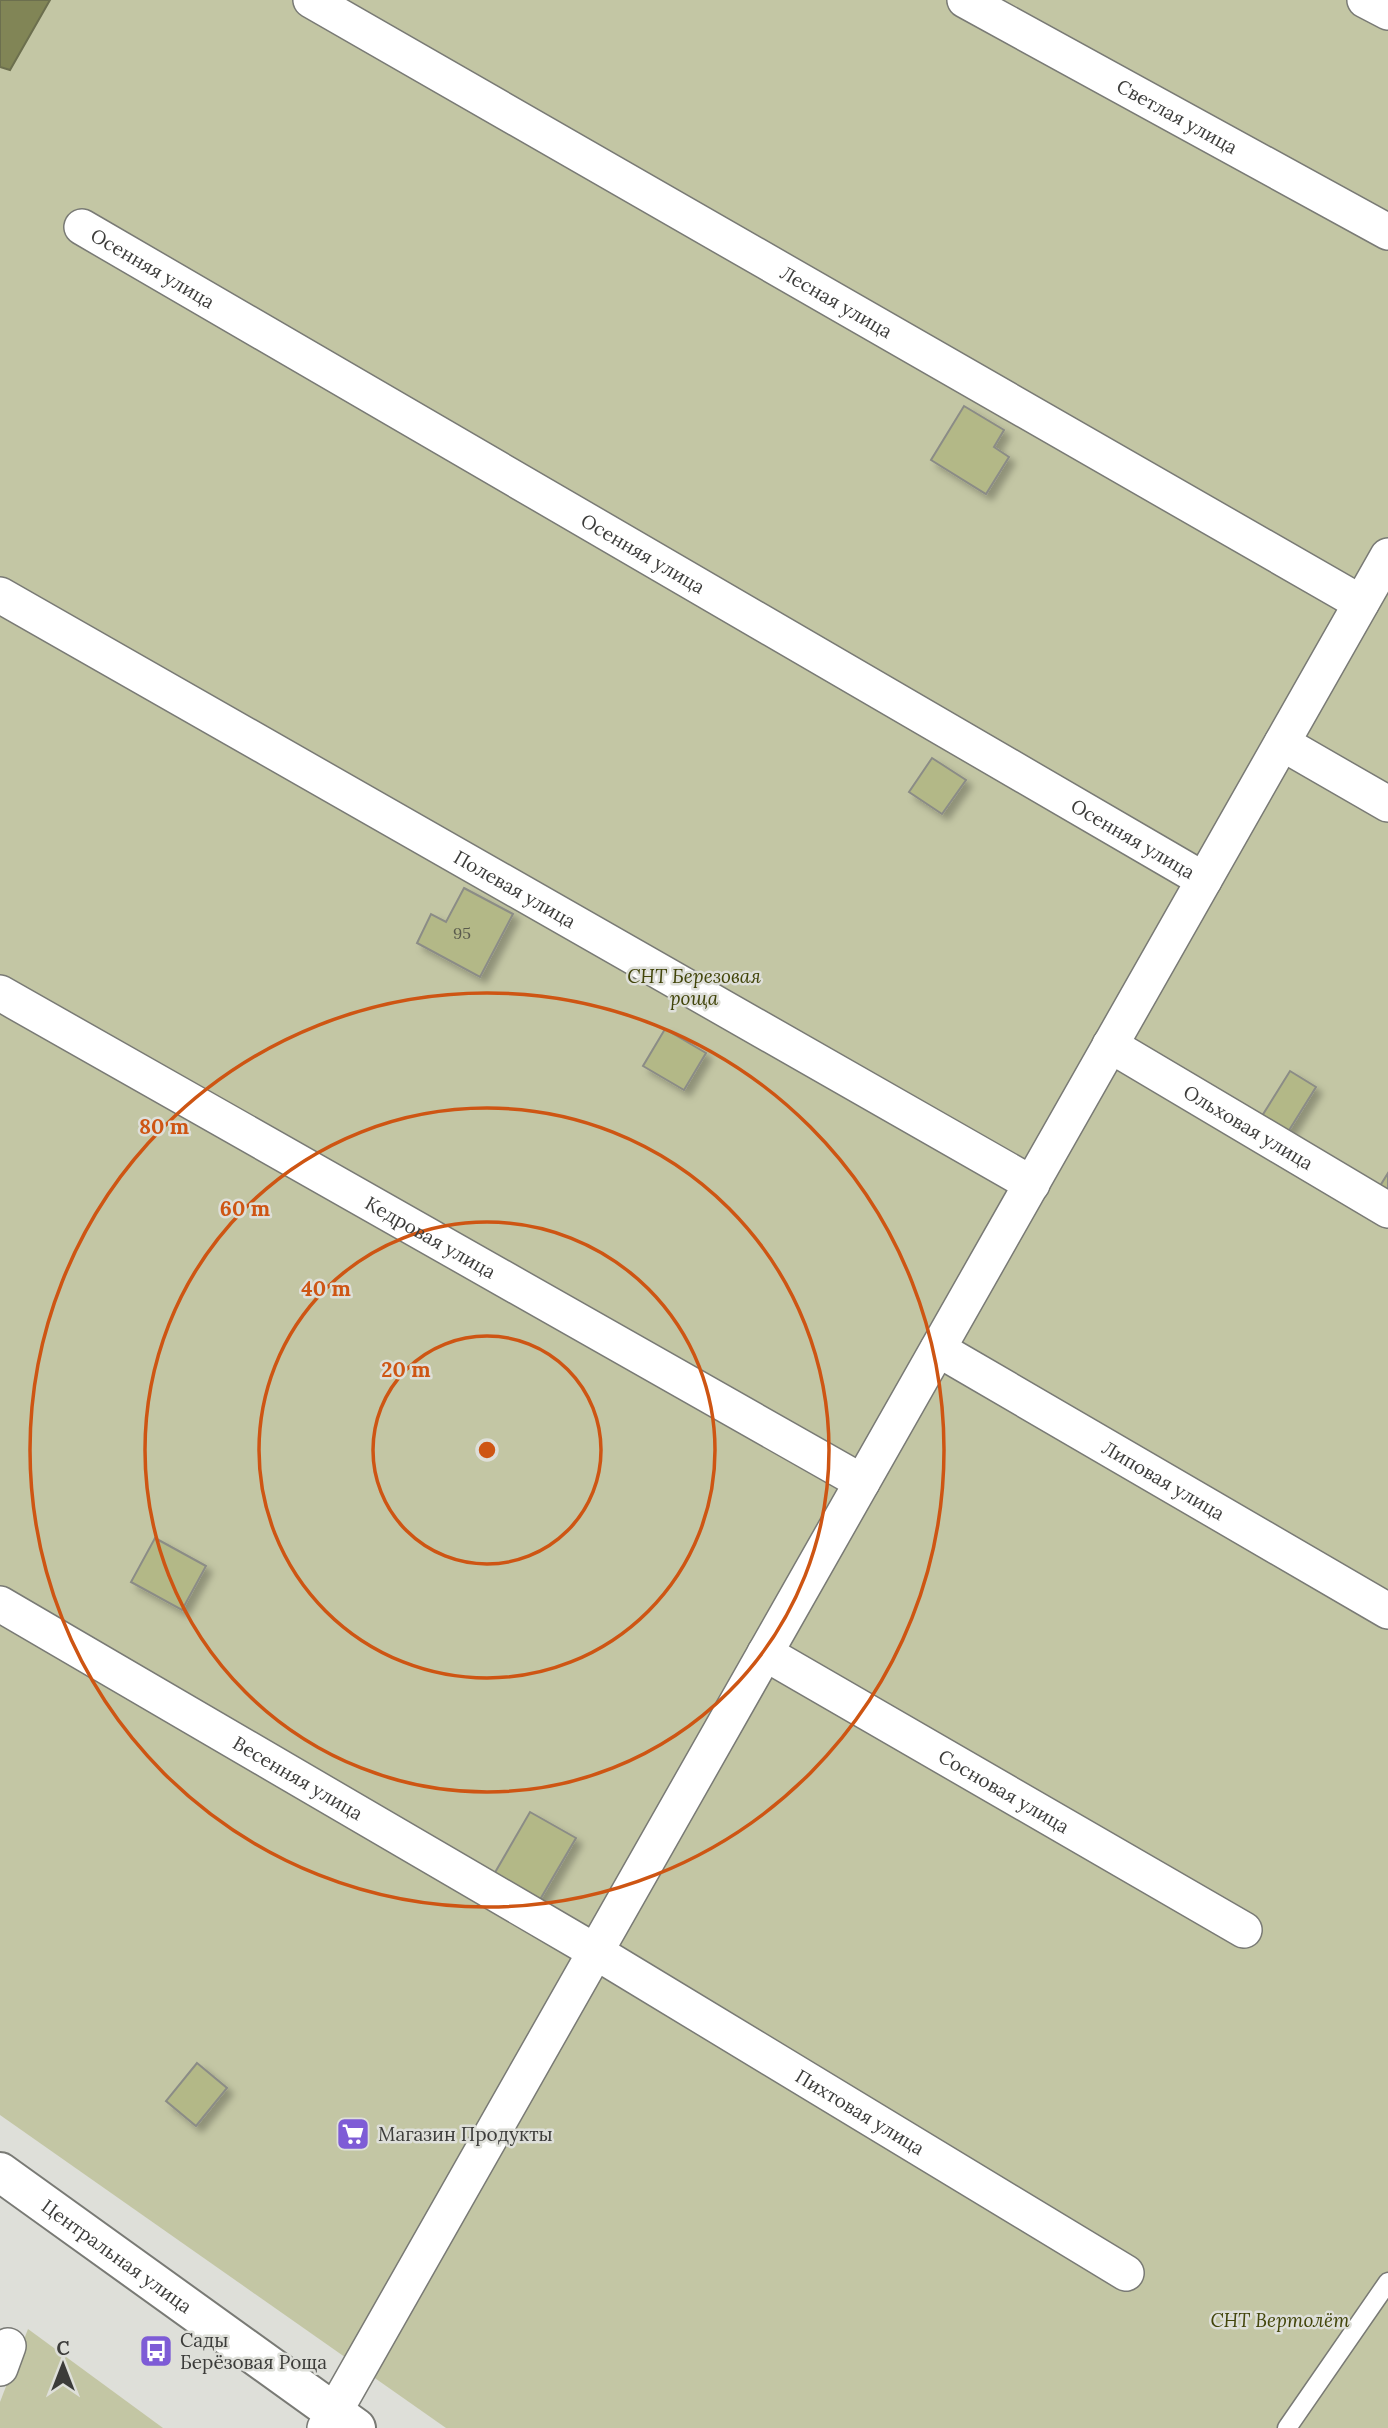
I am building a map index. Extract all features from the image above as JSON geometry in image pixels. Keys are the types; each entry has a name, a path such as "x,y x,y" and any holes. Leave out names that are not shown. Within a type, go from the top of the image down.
{"street":[{"name":"Лесная улица","path":"311,0 1361,603"},
{"name":"Светлая улица","path":"965,0 1388,232"},
{"path":"1365,0 1388,12"},
{"name":"Осенняя улица","path":"82,227 1204,880"},
{"path":"338,2423 596,1952 1388,556"},
{"name":"Полевая улица","path":"0,594 1032,1184"},
{"path":"1282,743 1388,804"},
{"name":"Кедровая улица","path":"0,993 862,1482"},
{"name":"Ольховая улица","path":"1110,1045 1388,1210"},
{"name":"Липовая улица","path":"938,1349 1388,1611"},
{"name":"Весенняя улица","path":"0,1604 596,1952"},
{"name":"Сосновая улица","path":"765,1653 1244,1930"},
{"name":"Пихтовая улица","path":"596,1952 1126,2273"},
{"name":"Центральная улица","path":"0,2172 338,2423"}],"lane":[{"path":"1287,2428 1388,2282"}],"green space":[{"name":"СНТ Березовая роща","path":"0,0 1388,0 1388,2428 446,2428 0,2115"},
{"path":"28,2329 163,2428 0,2428 0,2402"}],"shaded area":[{"path":"0,0 50,0 10,70 0,67"}],"building":[{"path":"964,406 1004,430 994,447 1009,457 986,494 931,460"},
{"path":"932,758 966,780 942,814 909,792"},
{"path":"464,888 513,914 480,977 417,943 431,914 446,922"},
{"path":"665,1029 706,1053 684,1090 643,1066"},
{"path":"1290,1071 1316,1087 1288,1132 1262,1116"},
{"path":"1388,1173 1388,1191 1380,1186"},
{"path":"155,1538 206,1566 182,1610 131,1582"},
{"path":"530,1812 576,1838 538,1903 493,1876"},
{"path":"197,2063 227,2088 196,2126 166,2101"}],"place":[{"name":"Магазин Продукты","path":"353,2134"},
{"name":"Сады Берёзовая Роща","path":"156,2351"}],"park label":[{"name":"СНТ Вертолёт","path":"1280,2320"}]}
